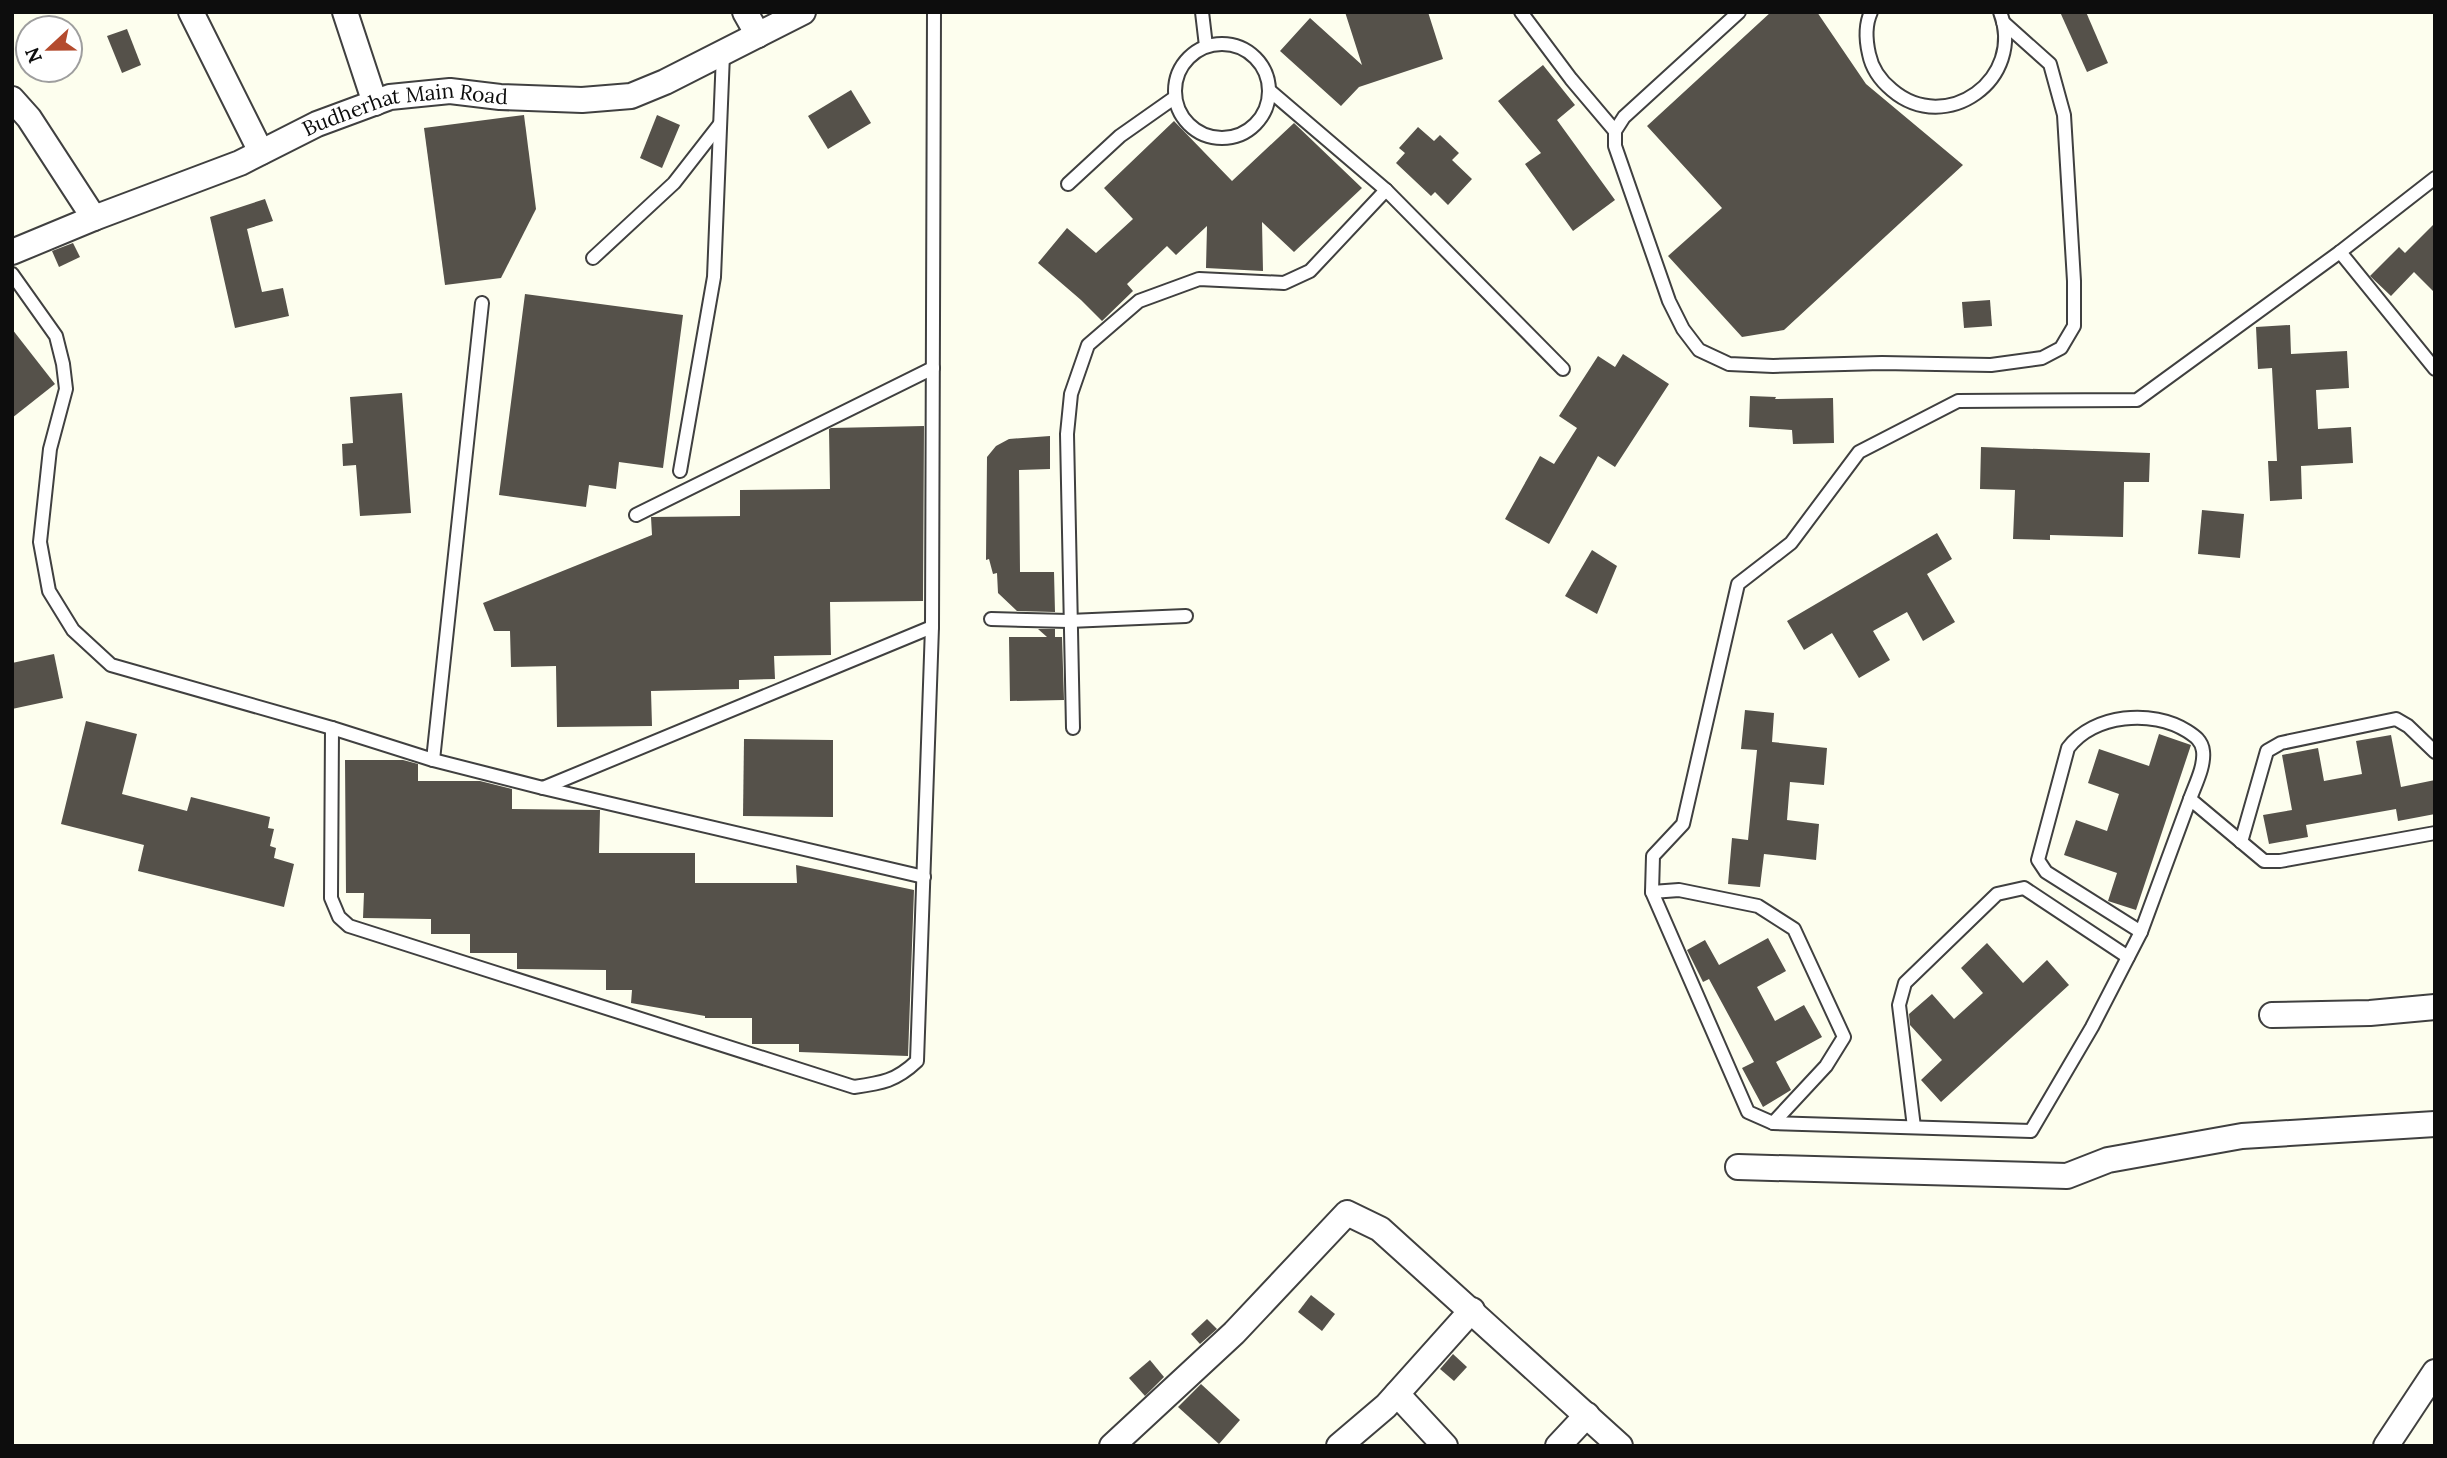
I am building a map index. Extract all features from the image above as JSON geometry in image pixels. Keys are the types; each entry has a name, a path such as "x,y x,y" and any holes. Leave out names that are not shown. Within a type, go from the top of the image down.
{"street":[{"path":"191,12 261,152"},
{"path":"345,12 375,103"},
{"path":"745,12 758,35"},
{"name":"Budherhat Main Road","path":"12,252 240,163 317,124 390,97 450,91 500,97 555,99 631,96 723,54 803,12"},
{"path":"12,99 29,118 94,218"},
{"path":"2272,1015 2370,1013 2435,1007"},
{"path":"1738,1167 2067,1176 2108,1160 2242,1136 2435,1124"},
{"path":"1112,1446 1234,1333 1347,1213 1380,1229 1620,1446"},
{"path":"1339,1446 1397,1394 1472,1310"},
{"path":"2390,1443 2435,1372"},
{"path":"1397,1394 1445,1446"},
{"path":"1558,1446 1587,1415"}],"lane":[{"path":"332,728 331,898 339,917 349,926 854,1087 886,1083 904,1073 916,1061 932,627 934,12"},
{"path":"1202,12 1206,46"},
{"path":"1521,12 1571,79 1615,131"},
{"path":"1740,12 1624,117 1615,131 1615,146 1669,301 1683,329 1699,350 1728,364 1773,366 1882,363 1991,365 2042,358 2062,348 2074,326 2074,281 2064,115 2050,64 2001,17"},
{"path":"1871,12 1866,40 1871,63 1882,83 1900,97 1922,106 1945,107 1967,100 1986,86 1999,67 2005,45 2001,17"},
{"path":"1228,44 1249,52 1260,62 1267,76 1267,107 1260,121 1233,138 1217,139 1202,135 1188,126 1179,113 1174,98 1175,81 1181,66 1192,54 1206,46 1228,44"},
{"path":"680,471 714,277 723,54"},
{"path":"1269,90 1386,190 1563,369"},
{"path":"1068,184 1120,136 1174,98"},
{"path":"593,258 674,183 720,124"},
{"path":"2141,932 2046,872 2038,860 2068,748 2077,737 2107,723 2137,716 2176,724 2197,738 2203,752 2199,774 2141,932 2092,1027 2031,1131 1773,1123 1748,1112 1652,892 1653,856 1684,824 1738,584 1791,543 1858,452 1958,401 2137,400 2340,253 2435,177"},
{"path":"1073,728 1067,434 1071,394 1088,345 1139,300 1199,279 1284,283 1310,271 1386,190"},
{"path":"2340,253 2433,363"},
{"path":"12,274 56,336 66,389 50,449 40,542 49,591 73,630 111,665 332,728 433,760 924,877"},
{"path":"433,760 482,303"},
{"path":"636,515 933,368"},
{"path":"991,619 1069,621 1186,616"},
{"path":"543,788 932,627"},
{"path":"2241,842 2267,751 2281,743 2396,719 2408,726 2435,752"},
{"path":"2190,799 2264,861 2280,861 2435,834"},
{"path":"1913,1128 1899,1004 1905,983 1997,894 2024,888 2128,957"},
{"path":"1652,892 1679,890 1758,906 1794,929 1844,1037 1826,1066 1773,1123"}],"building":[{"path":"1345,12 1428,12 1443,59 1359,87 1341,106 1280,51 1310,18 1362,65"},
{"path":"1771,12 1817,12 1866,84 1963,165 1784,330 1742,337 1668,256 1722,208 1647,126"},
{"path":"2060,12 2086,12 2108,63 2087,72"},
{"path":"127,29 141,65 122,73 107,36"},
{"path":"1543,65 1575,105 1557,120 1615,200 1573,231 1525,164 1541,153 1498,101"},
{"path":"851,90 871,123 828,149 808,116"},
{"path":"524,115 536,209 501,278 445,285 424,128"},
{"path":"657,115 680,125 662,168 640,158"},
{"path":"1174,121 1232,181 1294,123 1362,188 1294,252 1262,222 1263,271 1206,268 1207,226 1176,255 1167,246 1127,284 1133,291 1102,321 1038,263 1067,228 1096,253 1133,219 1104,188"},
{"path":"1418,127 1434,141 1440,135 1459,153 1452,160 1472,179 1448,205 1435,192 1431,196 1396,163 1405,153 1399,148"},
{"path":"265,199 273,221 247,229 262,292 283,288 289,316 235,328 210,217"},
{"path":"2435,223 2435,293 2414,272 2391,296 2370,276 2399,247 2405,253"},
{"path":"73,243 80,257 59,267 52,251"},
{"path":"525,294 683,315 663,468 619,462 616,489 589,485 586,507 499,495"},
{"path":"1990,300 1992,326 1964,328 1962,302"},
{"path":"2290,325 2291,354 2347,351 2349,388 2316,390 2318,429 2351,427 2353,463 2301,466 2302,499 2270,501 2268,461 2277,461 2272,368 2258,369 2256,327"},
{"path":"12,329 55,384 12,418"},
{"path":"1623,354 1669,384 1615,467 1598,456 1549,544 1505,519 1540,456 1554,464 1577,428 1559,416 1598,356 1615,367"},
{"path":"402,393 411,513 360,516 356,465 343,466 342,444 353,443 350,397"},
{"path":"1750,396 1776,397 1775,399 1833,398 1834,443 1793,444 1792,430 1749,427"},
{"path":"924,426 923,601 830,602 831,655 774,656 775,679 739,680 739,689 651,691 652,726 557,727 556,666 511,667 510,631 494,631 483,603 652,535 651,517 740,516 740,490 830,489 831,428"},
{"path":"1050,436 1050,469 1019,470 1020,572 1054,572 1055,612 1017,611 998,593 997,573 993,574 989,559 986,560 987,457 996,446 1009,439"},
{"path":"1981,447 2150,453 2149,482 2124,482 2123,537 2050,535 2050,540 2013,539 2015,490 1980,489"},
{"path":"2202,510 2244,514 2240,558 2198,554"},
{"path":"1937,533 1952,559 1927,574 1955,622 1923,641 1907,612 1873,631 1890,660 1859,678 1832,633 1804,650 1787,621"},
{"path":"1592,550 1617,566 1597,614 1565,596"},
{"path":"1038,629 1055,629 1055,637 1062,637 1064,700 1010,701 1009,637 1047,637"},
{"path":"54,654 63,698 12,709 12,663"},
{"path":"1745,710 1774,713 1772,742 1827,748 1824,785 1790,782 1787,820 1819,824 1816,860 1764,854 1760,887 1728,884 1732,838 1748,840 1757,750 1741,749"},
{"path":"86,721 137,734 122,794 187,811 191,797 270,817 268,828 274,829 270,846 276,848 274,858 294,864 284,907 138,871 144,845 61,824"},
{"path":"2159,734 2191,745 2136,910 2108,901 2117,873 2064,855 2076,820 2107,831 2119,794 2088,783 2099,749 2149,766"},
{"path":"2391,735 2401,787 2435,780 2435,814 2398,821 2396,809 2306,825 2308,837 2269,844 2263,815 2292,810 2282,755 2318,748 2324,781 2362,774 2356,741"},
{"path":"744,739 833,740 833,817 743,816"},
{"path":"345,760 403,760 418,764 418,781 480,781 512,789 512,809 600,810 599,853 695,853 695,883 797,883 796,865 914,890 908,1056 799,1052 799,1044 752,1044 752,1018 705,1018 631,1003 632,990 606,990 606,970 517,969 517,953 470,953 470,934 431,934 431,919 363,918 364,893 346,893"},
{"path":"1768,938 1786,971 1757,987 1775,1021 1804,1005 1822,1037 1776,1062 1791,1090 1763,1107 1742,1068 1754,1062 1709,979 1703,982 1687,950 1705,940 1719,965"},
{"path":"1987,943 2023,983 2047,960 2069,985 1941,1102 1921,1080 1942,1060 1910,1025 1909,1014 1932,994 1954,1019 1983,993 1961,968"},
{"path":"1311,1295 1335,1314 1322,1331 1298,1312"},
{"path":"1207,1319 1217,1329 1200,1344 1191,1334"},
{"path":"1453,1354 1467,1367 1454,1381 1440,1369"},
{"path":"1150,1360 1164,1377 1145,1396 1129,1378"},
{"path":"1201,1384 1240,1420 1219,1444 1178,1407"}]}
